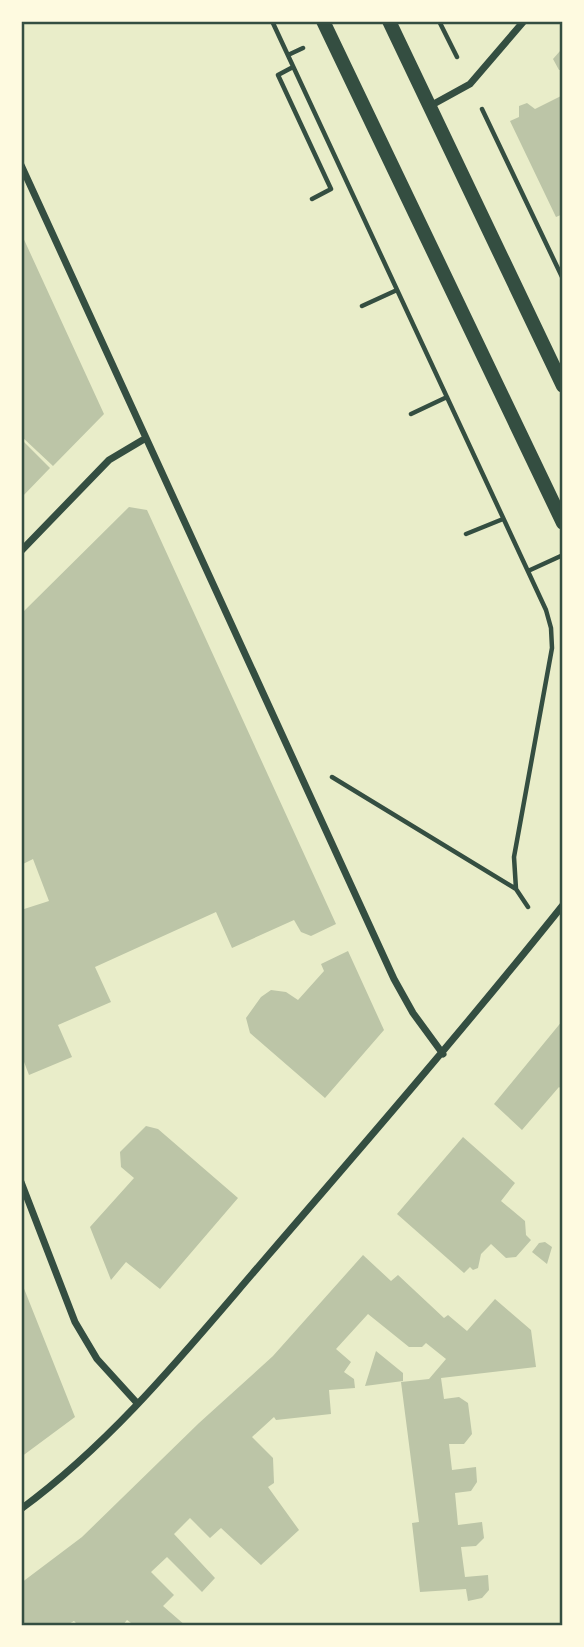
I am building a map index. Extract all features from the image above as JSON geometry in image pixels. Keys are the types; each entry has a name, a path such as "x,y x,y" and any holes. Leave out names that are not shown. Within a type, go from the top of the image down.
{"main road":[{"path":"323,21 563,523"},
{"path":"389,21 563,386"}],"street":[{"path":"430,106 470,84 524,21"},
{"path":"21,165 398,988 443,1054"},
{"path":"21,551 109,460 146,438"},
{"path":"21,1509 57,1480 137,1403 187,1349 443,1054 563,905"},
{"path":"21,1182 75,1322 97,1359 137,1403"}],"path":[{"path":"272,21 546,610 551,628 552,648 514,857 516,889 523,901 546,926"},
{"path":"439,21 563,279"},
{"path":"293,67 278,75 331,189 312,199"},
{"path":"362,306 397,289"},
{"path":"411,414 447,397"},
{"path":"466,534 503,519"},
{"path":"528,571 563,555"},
{"path":"290,751 516,889"}],"building":[{"path":"563,51 563,70 559,70 553,59"},
{"path":"563,95 563,214 556,217 510,121 519,117 519,106 527,103 535,109"},
{"path":"21,233 104,414 53,466 21,436"},
{"path":"21,439 50,468 21,498"},
{"path":"129,507 147,510 336,924 311,936 301,932 294,920 232,948 216,912 95,967 111,1002 58,1025 72,1057 29,1075 21,1054 21,910 49,901 33,859 21,865 21,614"},
{"path":"348,951 384,1030 325,1098 250,1033 246,1018 261,997 271,990 286,992 298,1000 324,971 321,964"},
{"path":"563,1020 563,1090 559,1087 522,1130 494,1104"},
{"path":"146,1126 158,1129 238,1198 160,1289 126,1262 111,1280 90,1227 134,1178 121,1167 120,1152"},
{"path":"463,1137 515,1183 501,1201 525,1221 526,1235 531,1240 516,1257 506,1258 491,1244 481,1254 478,1268 473,1270 470,1267 464,1273 397,1214"},
{"path":"545,1242 552,1247 547,1264 532,1252 539,1243"},
{"path":"363,1255 391,1281 398,1275 444,1318 448,1315 467,1331 495,1299 531,1330 536,1367 441,1378 444,1399 459,1397 468,1403 472,1434 464,1444 449,1444 452,1470 476,1467 477,1482 471,1491 455,1493 458,1525 482,1522 484,1538 476,1546 461,1547 465,1577 488,1575 489,1590 482,1598 468,1601 466,1589 420,1592 412,1523 419,1522 401,1382 429,1379 446,1359 426,1343 422,1347 409,1347 368,1314 336,1349 351,1362 344,1372 354,1379 355,1388 329,1390 331,1414 276,1420 274,1417 252,1437 273,1458 274,1483 268,1487 299,1530 261,1565 221,1528 210,1538 190,1518 174,1534 215,1578 202,1592 167,1557 151,1572 174,1595 163,1606 186,1626 135,1626 127,1620 122,1626 79,1626 74,1621 65,1626 21,1626 21,1583 82,1537 199,1423 273,1356"},
{"path":"21,1281 75,1417 21,1457"},
{"path":"376,1351 403,1373 403,1381 365,1386"}]}
